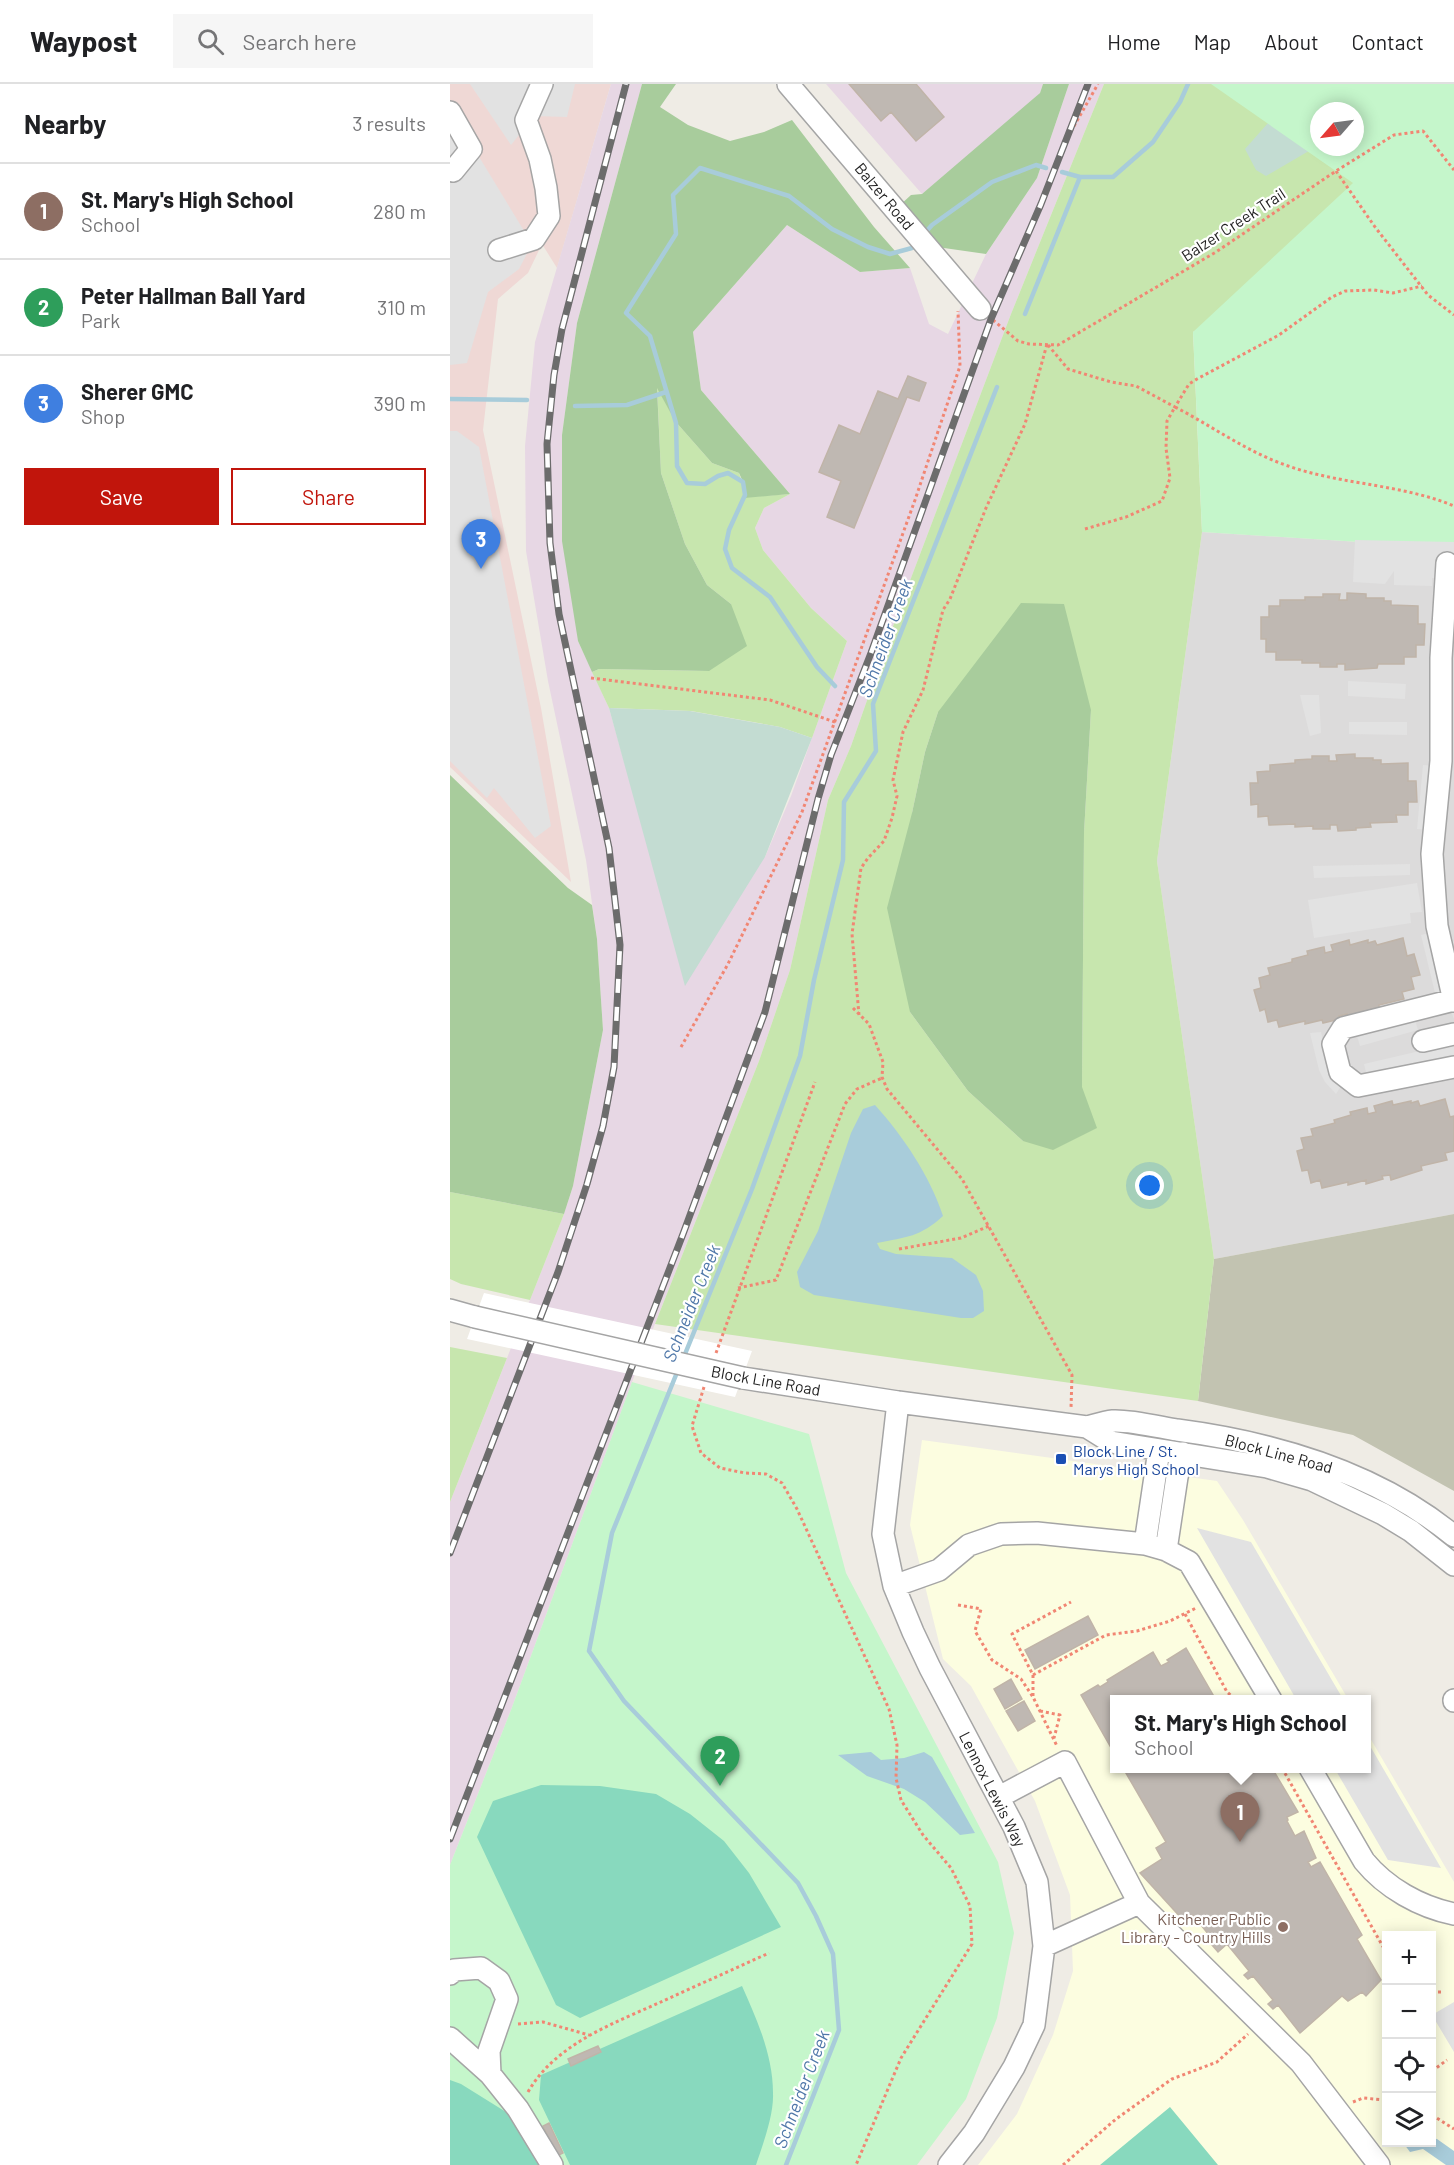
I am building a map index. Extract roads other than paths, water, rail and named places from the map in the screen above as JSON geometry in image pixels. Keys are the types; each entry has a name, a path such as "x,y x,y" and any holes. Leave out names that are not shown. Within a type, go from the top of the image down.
{"street":[{"path":"500,250 534,239 549,216 540,159 526,120 542,84"},
{"name":"Balzer Road","path":"788,84 980,309"},
{"path":"450,112 471,149 453,171"},
{"path":"1447,562 1448,611 1441,761 1432,854 1446,911 1437,926 1454,1000 1343,1028 1332,1044 1340,1072 1358,1086 1454,1067"},
{"path":"1423,1041 1454,1034"},
{"name":"Block Line Road","path":"450,1310 743,1378 1078,1426 1114,1421 1257,1443 1358,1477 1401,1500 1454,1536"},
{"name":"Lennox Lewis Way","path":"898,1402 883,1534 894,1586 930,1668 999,1797 1037,1882 1044,1946 1034,2025 1014,2067 974,2133 949,2165"},
{"name":"Block Line Road","path":"1078,1426 1111,1442 1267,1467 1312,1480 1383,1514 1411,1531 1454,1565"},
{"path":"1145,1544 1160,1450"},
{"path":"1166,1550 1183,1453"},
{"path":"894,1586 939,1570 969,1545 1001,1534 1037,1533 1145,1544 1166,1550 1189,1562 1268,1695"},
{"path":"999,1797 1065,1762 1139,1904 1301,2063 1377,2164"},
{"path":"1314,1773 1372,1872 1410,1898 1438,1911 1454,1914"},
{"path":"1044,1946 1139,1904"},
{"path":"450,1974 453,1970 482,1968 499,1981 507,1999 489,2051 490,2074"},
{"path":"450,2038 490,2074 518,2109 552,2165"}],"water":[{"path":"875,1105 915,1157 931,1186 943,1216 920,1232 877,1243 880,1249 896,1254 952,1258 976,1275 983,1291 984,1311 973,1318 814,1295 800,1287 797,1272 818,1231 851,1133 863,1109"},
{"path":"871,1752 881,1760 904,1758 924,1752 932,1757 975,1833 960,1835 925,1802 904,1789 867,1776 838,1755"},
{"path":"1437,2139 1454,2151 1454,2165 1446,2165 1423,2149 1410,2152 1406,2147 1436,2147"}],"waterway":[{"name":"Schneider Creek","path":"1062,172 1080,177 1113,177 1153,142 1180,102 1188,84"},
{"name":"Schneider Creek","path":"923,235 932,225 992,182 1036,165 1046,168"},
{"name":"Schneider Creek","path":"835,686 817,667 770,597 732,568 725,549 729,530 745,495 743,482 728,473 705,484 687,483 677,466 676,423 650,336 626,313 676,234 673,195 700,168 789,196 832,229 868,247 890,254 912,248 916,244"},
{"name":"Schneider Creek","path":"1025,314 1080,177"},
{"name":"Schneider Creek","path":"683,1359 752,1189 800,1056 814,980 843,860 844,802 876,751 873,704 997,387"},
{"path":"575,406 627,405 666,392"},
{"path":"450,399 527,400"},
{"name":"Schneider Creek","path":"678,1370 612,1533 589,1651 624,1701 798,1883 833,1954 839,2030 786,2165"}],"railway":[{"path":"450,1553 558,1272 603,1126 614,1067 620,945 609,848 559,614 550,543 547,444 554,375 562,329 626,84"},
{"path":"450,1839 683,1234 765,1012 831,755 871,653 991,319 1041,204 1088,84"}],"place":[{"name":"Sherer GMC","path":"481,569"},
{"name":"Block Line / St. Marys High School","path":"1061,1459"},
{"name":"Peter Hallman Ball Yard","path":"720,1786"},
{"name":"St. Mary's High School","path":"1240,1842"},
{"name":"Kitchener Public Library - Country Hills","path":"1283,1927"}]}
